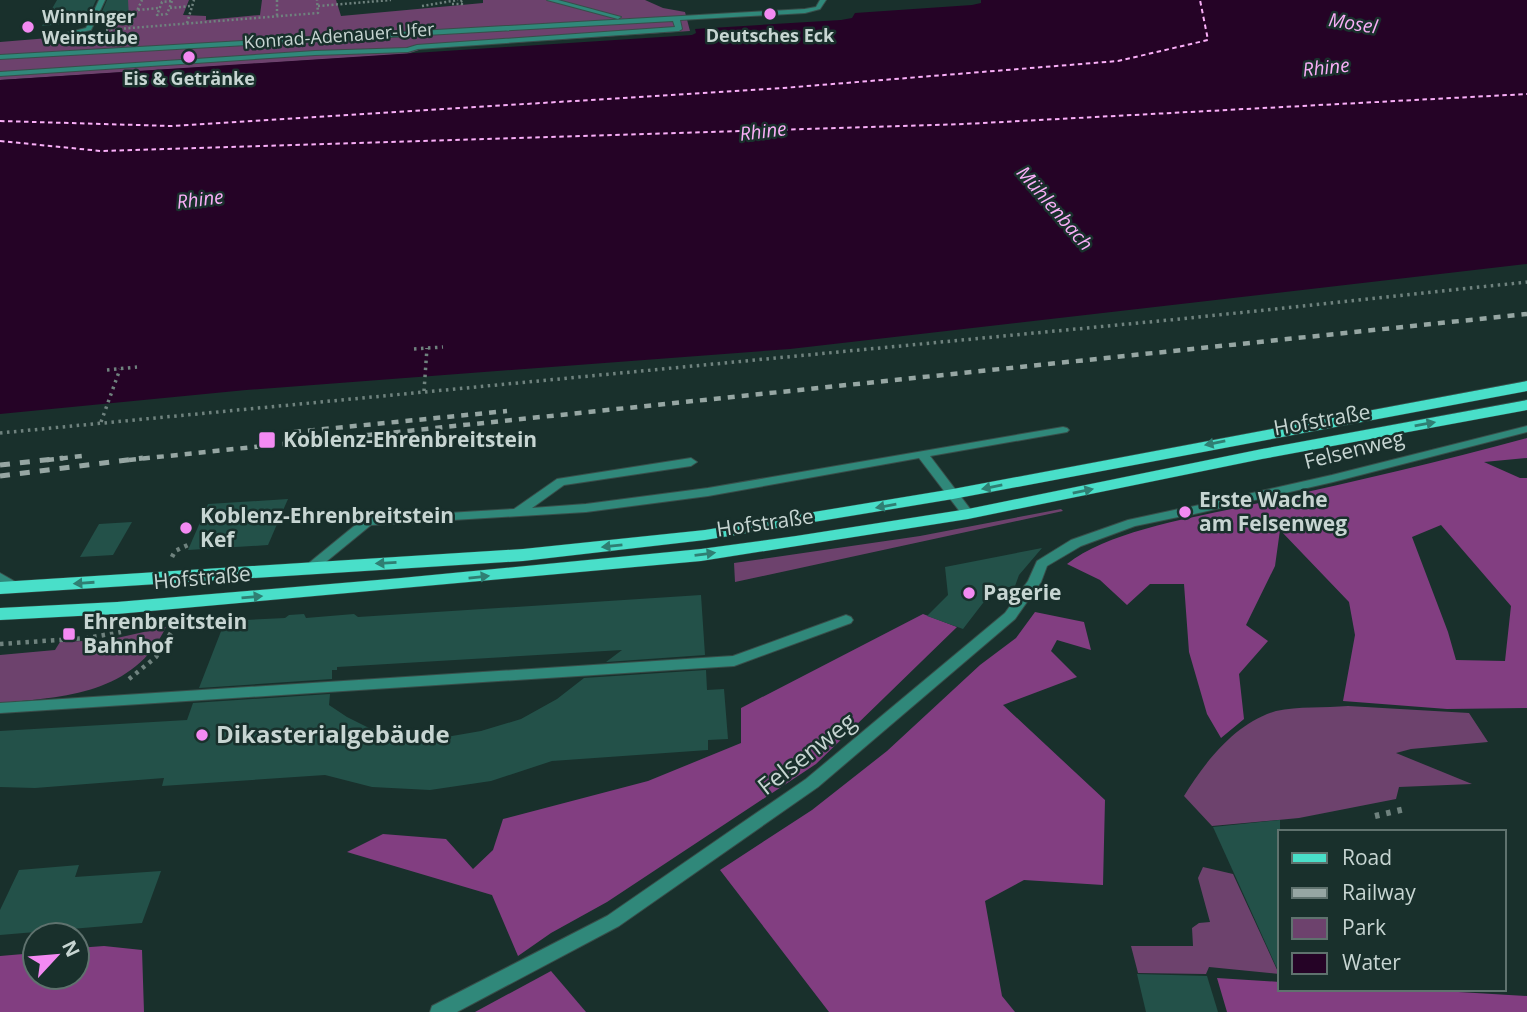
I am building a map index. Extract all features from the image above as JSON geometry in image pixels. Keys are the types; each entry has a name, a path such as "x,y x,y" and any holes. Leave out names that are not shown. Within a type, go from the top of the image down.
{"main road":[{"name":"Hofstraße","path":"5,584 523,555 772,526 1527,386"},
{"name":"Hofstraße","path":"0,614 117,608 701,555 968,514 1262,454 1527,405"}],"street":[{"path":"68,34 86,31 91,27 102,0"},
{"name":"Konrad-Adenauer-Ufer","path":"550,0 633,21"},
{"name":"Konrad-Adenauer-Ufer","path":"0,57 804,13 818,8 823,0"},
{"path":"664,19 668,29 679,29 676,19"},
{"path":"579,24 582,35"},
{"name":"Konrad-Adenauer-Ufer","path":"0,74 315,53 408,50 417,47 668,29"},
{"path":"96,51 97,67"}],"lane":[{"name":"Felsenweg","path":"439,1012 613,920 812,783 1010,616 1034,582 1042,564 1076,543 1132,523 1527,429"},
{"path":"311,567 368,521 586,508 708,492 1063,430"},
{"path":"922,454 968,514"},
{"path":"515,512 561,482 691,462"},
{"path":"0,708 84,700 734,661 846,621"}],"path":[{"path":"129,27 142,0"},
{"path":"276,16 277,0"},
{"path":"117,29 318,13 317,0"},
{"path":"318,5 391,0"},
{"path":"451,3 458,0"},
{"path":"422,6 462,4 460,2 463,0"},
{"path":"172,1 170,8 167,15 157,15 162,2 172,1"},
{"path":"187,23 194,1"},
{"path":"170,8 191,6"},
{"path":"137,10 159,8"},
{"path":"0,433 1190,318 1527,282"},
{"path":"414,349 443,347"},
{"path":"424,391 427,348"},
{"path":"107,370 137,367"},
{"path":"101,422 120,369"},
{"path":"175,551 190,544"},
{"path":"121,683 140,671 165,645 180,618 167,621"},
{"path":"0,644 87,638 133,629"},
{"path":"79,633 87,638"},
{"path":"1375,816 1405,809"}],"green space":[{"path":"119,0 189,0 183,15 206,16 206,20 260,15 262,0 336,0 341,16 483,3 483,0 645,0 663,8 685,12 690,31 422,49 407,54 0,80 0,42 110,33 107,28"},
{"path":"1061,509 1063,511 735,582 734,563 920,536"},
{"path":"166,627 152,649 136,666 117,679 73,694 0,703 0,655 55,650 60,642 108,640"},
{"path":"1348,706 1469,713 1488,742 1411,749 1396,753 1472,784 1399,787 1396,799 1299,818 1212,826 1184,796 1222,745 1261,717 1284,709"},
{"path":"1203,867 1233,874 1278,974 1209,967 1206,974 1138,973 1131,946 1193,946 1192,928 1199,923 1210,922 1198,878"}],"shaded area":[{"path":"1527,438 1527,458 1484,462 1520,478 1527,478 1527,708 1447,709 1343,701 1355,635 1349,602 1280,530 1275,566 1246,625 1268,641 1239,674 1244,719 1221,738 1207,714 1189,652 1184,584 1150,584 1127,605 1100,580 1067,564 1109,541 1134,532","holes":["1441,525 1511,606 1505,661 1456,660 1412,537"]},
{"path":"1035,612 1084,622 1091,650 1057,640 1051,651 1077,677 1003,705 1105,800 1103,885 1024,880 985,901 1002,996 1015,1012 829,1012 720,870 812,810 887,751 980,665 1016,638"},
{"path":"923,614 957,627 816,764 607,902 551,933 518,956 492,895 347,852 383,834 446,839 473,869 493,850 503,819 648,781 741,743 741,708"},
{"path":"91,947 142,950 144,1012 0,1012 0,956 21,954 21,991 91,991"},
{"path":"551,971 586,1012 475,1012"},
{"path":"1217,978 1278,982 1278,991 1442,991 1527,996 1527,1012 1227,1012"}],"water":[{"path":"981,0 1527,0 1527,264 790,349 246,390 0,414 0,80 692,35 696,33 695,29 841,20 852,18 855,13 972,5 981,3"}],"building":[{"path":"57,0 96,0 86,22 42,26"},
{"path":"107,0 128,0 129,18 98,21"},
{"name":"Koblenz-Ehrenbreitstein Kef","path":"288,499 268,545 188,550 208,504"},
{"path":"132,522 113,555 80,557 99,524"},
{"name":"Pagerie","path":"1042,548 1019,575 1015,586 993,590 963,629 927,616 948,595 945,567"},
{"name":"Dikasterialgebäude","path":"701,595 705,655 606,662 622,650 337,667 337,670 332,670 332,679 199,688 225,621 285,618 289,615 304,614 306,618 354,614 358,617"},
{"name":"Dikasterialgebäude","path":"706,670 707,690 724,689 728,739 708,740 708,750 552,761 491,781 430,790 372,787 325,775 162,786 164,778 35,788 0,787 0,731 187,720 193,703 330,694 329,705 369,728 415,736 452,736 521,719 557,699 584,678"},
{"path":"1280,820 1278,971 1213,827"},
{"path":"79,865 75,877 161,871 142,923 91,927 91,921 21,921 21,933 0,935 0,910 19,870"},
{"path":"1137,974 1207,976 1218,1012 1146,1012"}],"ferry route":[{"path":"0,121 171,126 783,88 1118,61 1208,40 1200,0"},
{"path":"0,141 101,151 964,124 1527,94"}],"railway":[{"path":"129,460 1527,314"},
{"path":"294,432 507,411"},
{"path":"47,460 82,456"},
{"path":"0,465 63,458"},
{"path":"0,476 143,458"}],"place":[{"name":"Deutsches Eck","path":"770,14"},
{"name":"Winninger Weinstube","path":"28,27"},
{"name":"Eis & Getränke","path":"189,57"},
{"name":"Koblenz-Ehrenbreitstein","path":"267,440"},
{"name":"Erste Wache am Felsenweg","path":"1185,512"},
{"name":"Koblenz-Ehrenbreitstein Kef","path":"186,528"},
{"name":"Pagerie","path":"969,593"},
{"name":"Ehrenbreitstein Bahnhof","path":"69,634"},
{"name":"Dikasterialgebäude","path":"202,735"}],"water label":[{"name":"Mosel","path":"1353,23"},
{"name":"Rhine","path":"1326,67"},
{"name":"Rhine","path":"763,131"},
{"name":"Rhine","path":"200,199"},
{"name":"Mühlenbach","path":"1055,208"}]}
